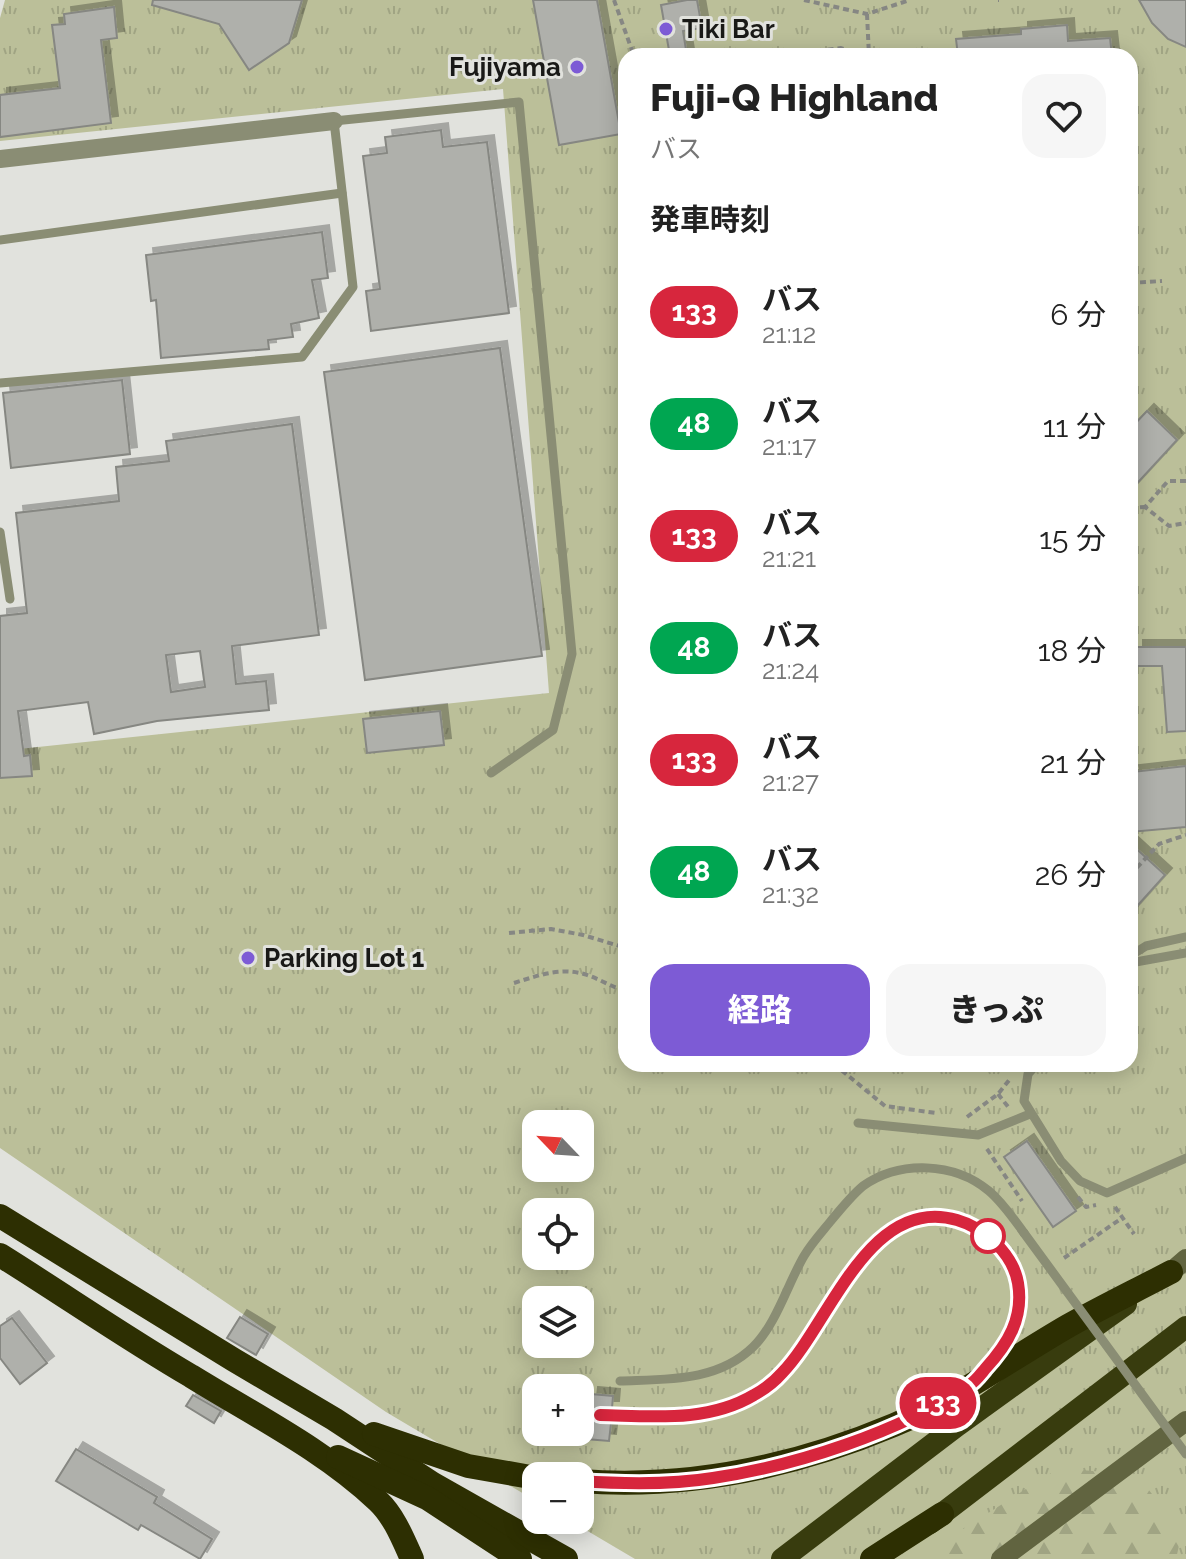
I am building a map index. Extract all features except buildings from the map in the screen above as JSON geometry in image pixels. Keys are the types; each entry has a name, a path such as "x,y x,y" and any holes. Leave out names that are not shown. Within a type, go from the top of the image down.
{"highway":[{"path":"0,1216 334,1419 433,1484 566,1559"},
{"path":"0,1255 347,1474 381,1504 402,1535 412,1559"},
{"path":"594,1481 647,1483 713,1478 831,1449 896,1425 1181,1264"},
{"path":"782,1559 958,1425 1181,1264"},
{"path":"884,1559 1186,1327"},
{"path":"334,1419 443,1459 522,1476"},
{"path":"296,1440 368,1469 427,1498 520,1559"},
{"path":"872,1559 942,1514"}],"main road":[{"path":"1001,1559 1186,1421"}],"street":[{"path":"0,159 334,121"}],"lane":[{"path":"0,383 302,357 353,287 334,121 519,102 572,654 553,730 491,773"},
{"path":"0,240 342,193"},
{"path":"0,532 10,599"},
{"path":"1138,951 1146,946 1186,937"},
{"path":"1138,962 1186,953"},
{"path":"1030,1072 1024,1101 1061,1161 1080,1181 1107,1193 1186,1158"},
{"path":"858,1123 978,1135 1030,1114"},
{"path":"620,1381 691,1379 731,1364 755,1346 804,1254 861,1188 888,1173 919,1168 944,1169 963,1176 996,1198 1186,1454"},
{"path":"600,1415 690,1417 753,1396 783,1373 849,1275 878,1244 901,1224 930,1218 957,1220 988,1236 1005,1253 1017,1279 1020,1307 1016,1327 998,1355 971,1385"}],"path":[{"path":"614,0 631,48"},
{"path":"804,0 867,14 910,0"},
{"path":"867,14 869,48"},
{"path":"1138,282 1162,281"},
{"path":"1145,507 1168,481 1186,481"},
{"path":"1138,507 1145,507 1169,526 1186,523"},
{"path":"1138,866 1159,844 1186,835"},
{"path":"509,933 551,929 618,946"},
{"path":"514,983 553,971 584,974 618,989"},
{"path":"844,1072 885,1106 940,1114"},
{"path":"954,1115 967,1117 998,1094 1014,1074"},
{"path":"967,1117 1026,1207"},
{"path":"1064,1258 1120,1220"}],"green space":[{"path":"5,0 1186,0 1186,1559 635,1559 593,1534 594,1462 522,1462 522,1493 386,1412 0,1148 0,751 549,693 503,89 0,141 0,18"},
{"path":"1059,1468 1137,1475 1182,1532 1176,1559 916,1559"}],"bus line":[{"name":"133","path":"594,1481 647,1483 713,1478 831,1449 896,1425 971,1385 998,1355 1016,1327 1020,1307 1017,1279 1005,1253 988,1236 957,1220 930,1218 901,1224 849,1275 783,1373 753,1396 690,1417 600,1415"}],"place":[{"name":"Tiki Bar","path":"666,29"},
{"name":"Fujiyama","path":"577,67"},
{"name":"Parking Lot 1","path":"248,958"}]}
